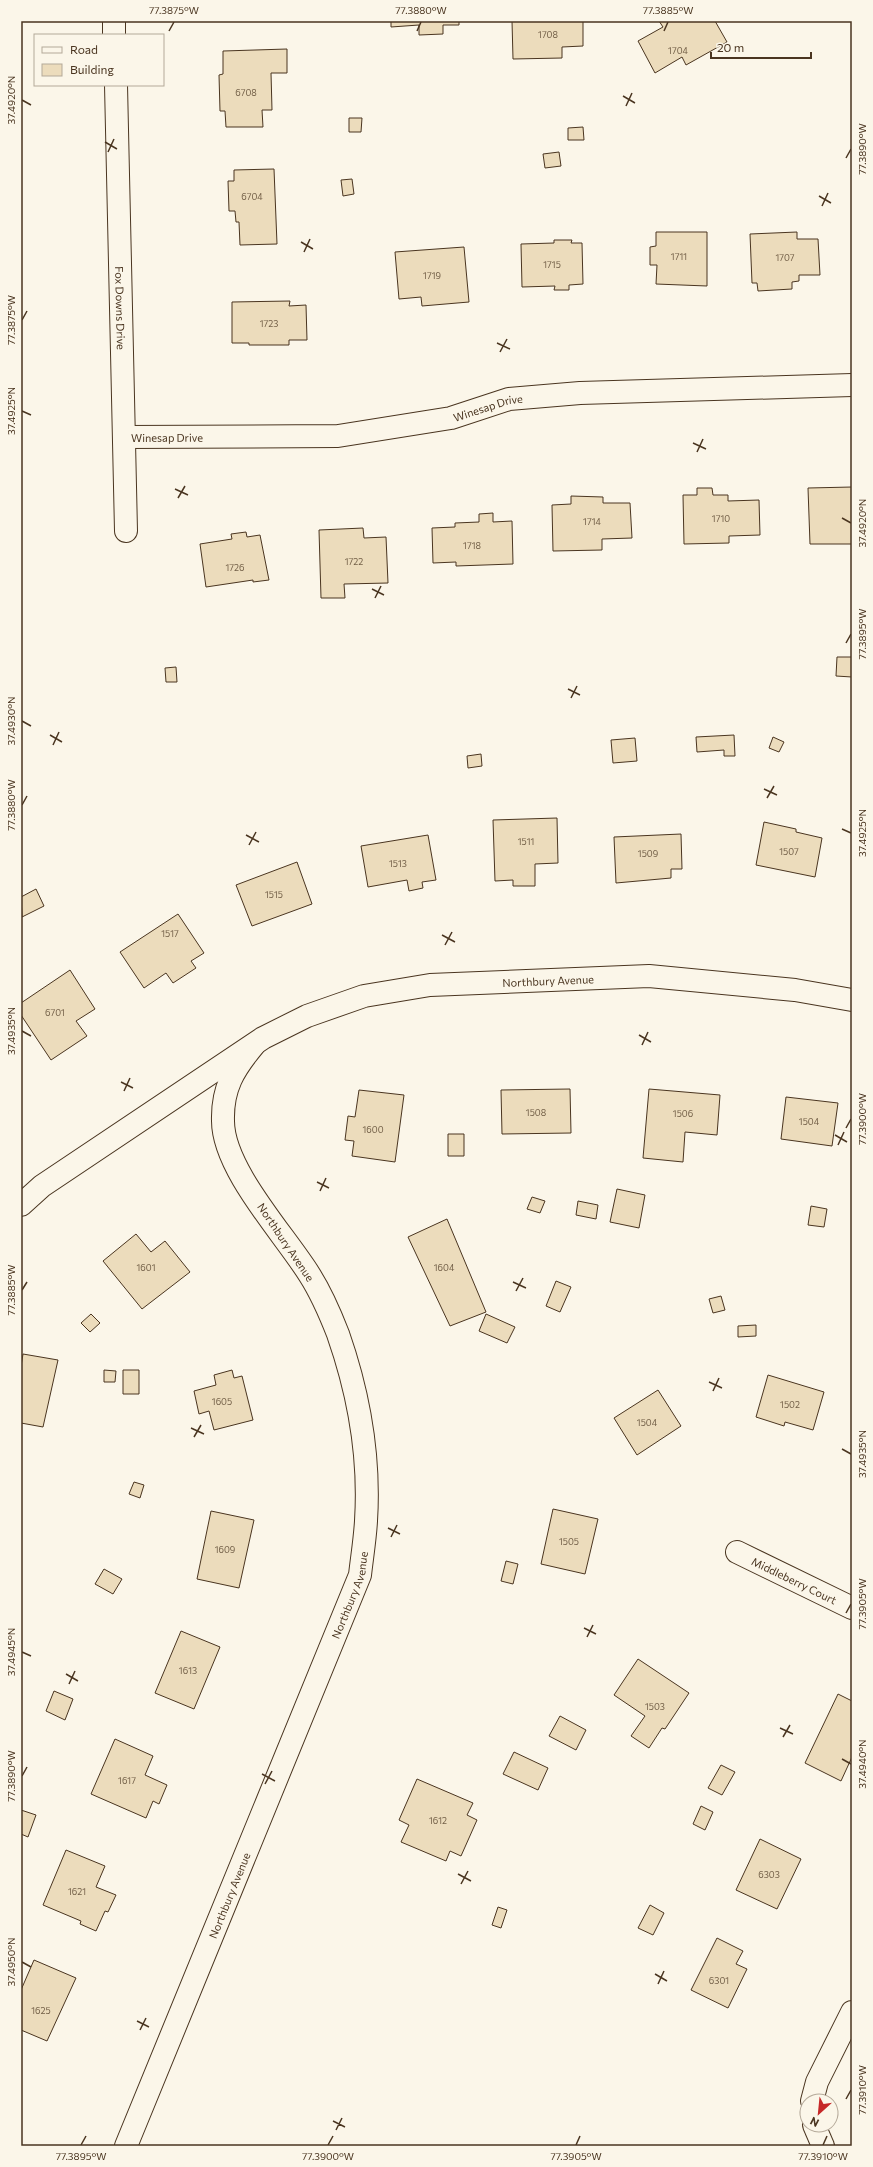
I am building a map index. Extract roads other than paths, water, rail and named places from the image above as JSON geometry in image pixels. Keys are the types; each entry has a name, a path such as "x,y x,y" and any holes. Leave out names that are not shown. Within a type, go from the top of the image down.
{"street":[{"path":"114,21 114,34"},
{"name":"Fox Downs Drive","path":"116,86 126,531"},
{"name":"Winesap Drive","path":"125,437 338,436 451,418 509,399 580,393 852,385"},
{"name":"Northbury Avenue","path":"21,1205 42,1186 263,1038 307,1016 357,999 430,985 649,976 795,990 852,1000"},
{"name":"Northbury Avenue","path":"126,2146 360,1575 366,1521 366,1457 356,1394 337,1333 310,1276 243,1178 229,1152 222,1122 225,1094 237,1066 254,1045"},
{"name":"Middleberry Court","path":"737,1552 852,1608"},
{"path":"814,2093 817,2082 852,2012"}]}
